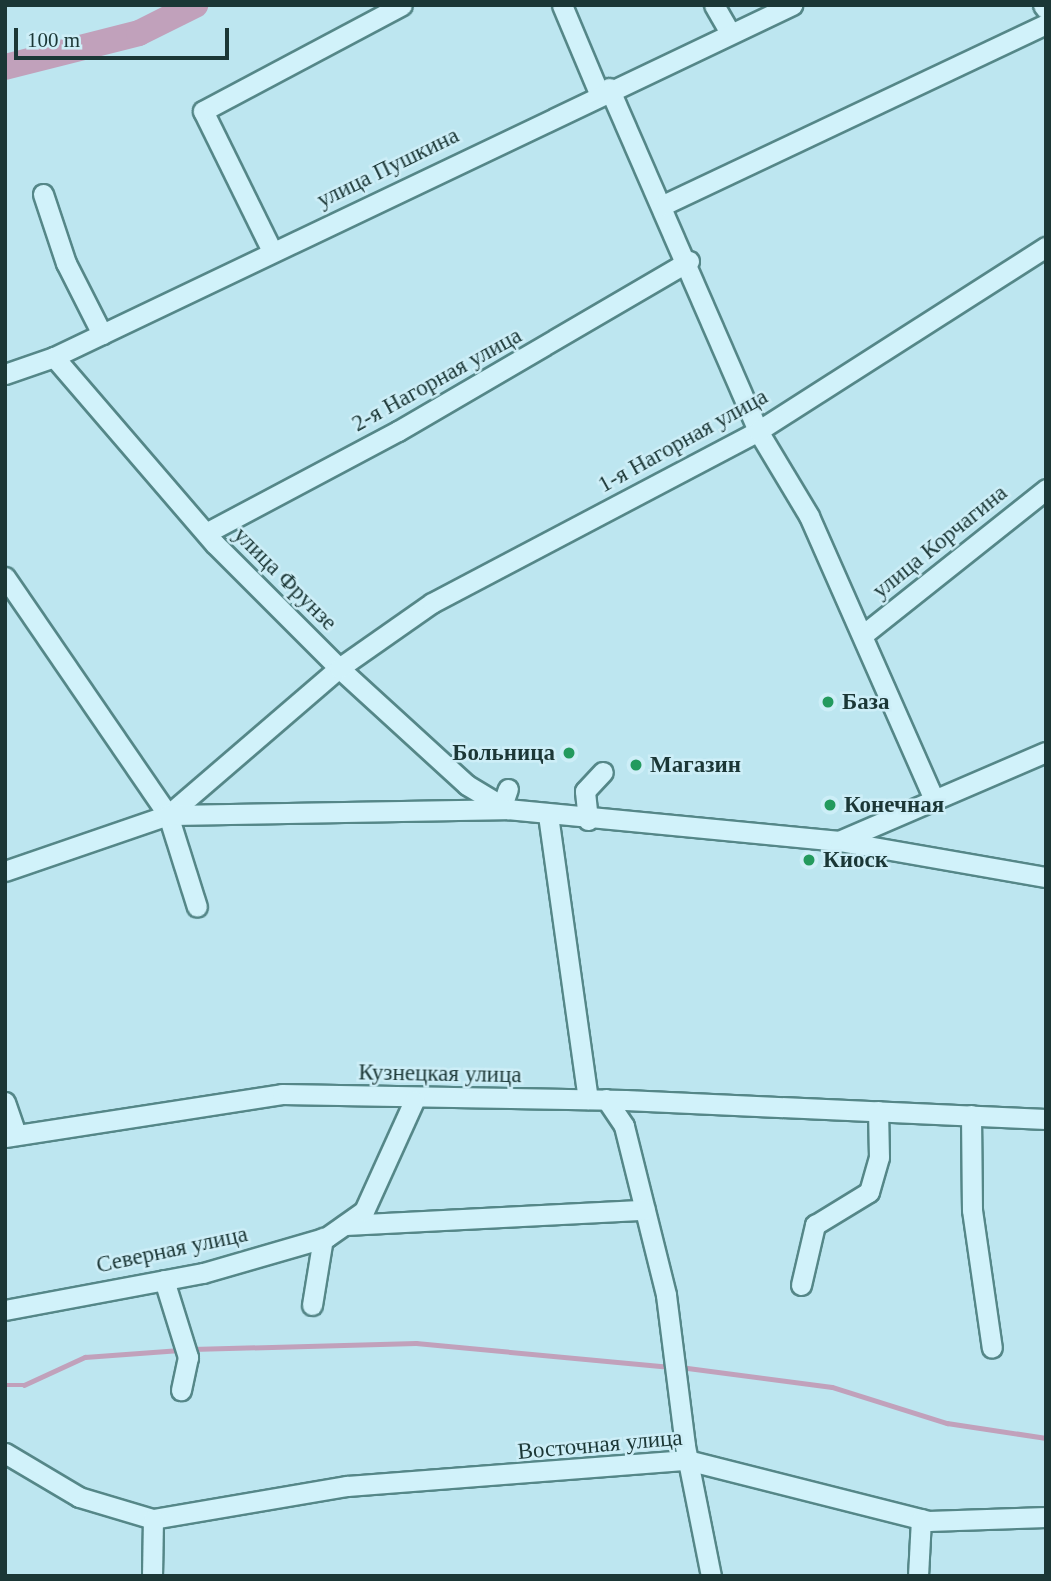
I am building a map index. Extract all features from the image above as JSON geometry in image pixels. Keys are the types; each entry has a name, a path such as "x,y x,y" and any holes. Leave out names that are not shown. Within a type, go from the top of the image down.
{"street":[{"path":"272,251 203,111 402,5"},
{"path":"562,5 689,261 758,431 809,516 836,585 864,634 934,800"},
{"path":"714,5 730,33"},
{"name":"улица Пушкина","path":"5,374 54,357 604,91 792,5"},
{"path":"663,205 1046,24"},
{"path":"43,194 66,263 102,334"},
{"name":"1-я Нагорная улица","path":"168,815 339,668 432,603 758,431 1046,247"},
{"name":"2-я Нагорная улица","path":"206,533 398,431 689,261"},
{"name":"улица Фрунзе","path":"54,357 206,533 339,668 467,785 548,815 839,841 1046,877"},
{"name":"улица Корчагина","path":"864,634 1046,489"},
{"path":"5,577 168,815 197,907"},
{"path":"839,841 1046,752"},
{"path":"588,820 586,791 603,772"},
{"name":"улица Фрунзе","path":"5,871 168,815 506,801"},
{"path":"548,815 597,1099 624,1126 645,1210 673,1356 687,1460 711,1576"},
{"name":"Кузнецкая улица","path":"10,1134 282,1094 414,1101 597,1099 1046,1119"},
{"name":"Северная улица","path":"5,1310 164,1280 323,1238 364,1211 414,1101"},
{"path":"5,1102 10,1134"},
{"path":"801,1285 815,1225 869,1192 879,1157 878,1111"},
{"path":"971,1115 972,1210 992,1348"},
{"name":"Северная улица","path":"344,1225 645,1210"},
{"path":"312,1305 323,1238"},
{"path":"164,1280 188,1357 181,1390"},
{"path":"5,1453 79,1497 153,1519 152,1576"},
{"name":"Восточная улица","path":"153,1519 348,1486 687,1460 921,1519 1046,1517"},
{"path":"918,1576 921,1519"}],"waterway":[{"path":"5,67 139,33 195,5"},
{"path":"192,1349 416,1343 668,1367"},
{"path":"5,1385 24,1385 85,1357 180,1350"},
{"path":"680,1367 832,1387 947,1423 1046,1438"}],"place":[{"name":"База","path":"828,702"},
{"name":"Больница","path":"569,753"},
{"name":"Магазин","path":"636,765"},
{"name":"Конечная","path":"830,805"},
{"name":"Киоск","path":"809,860"}]}
